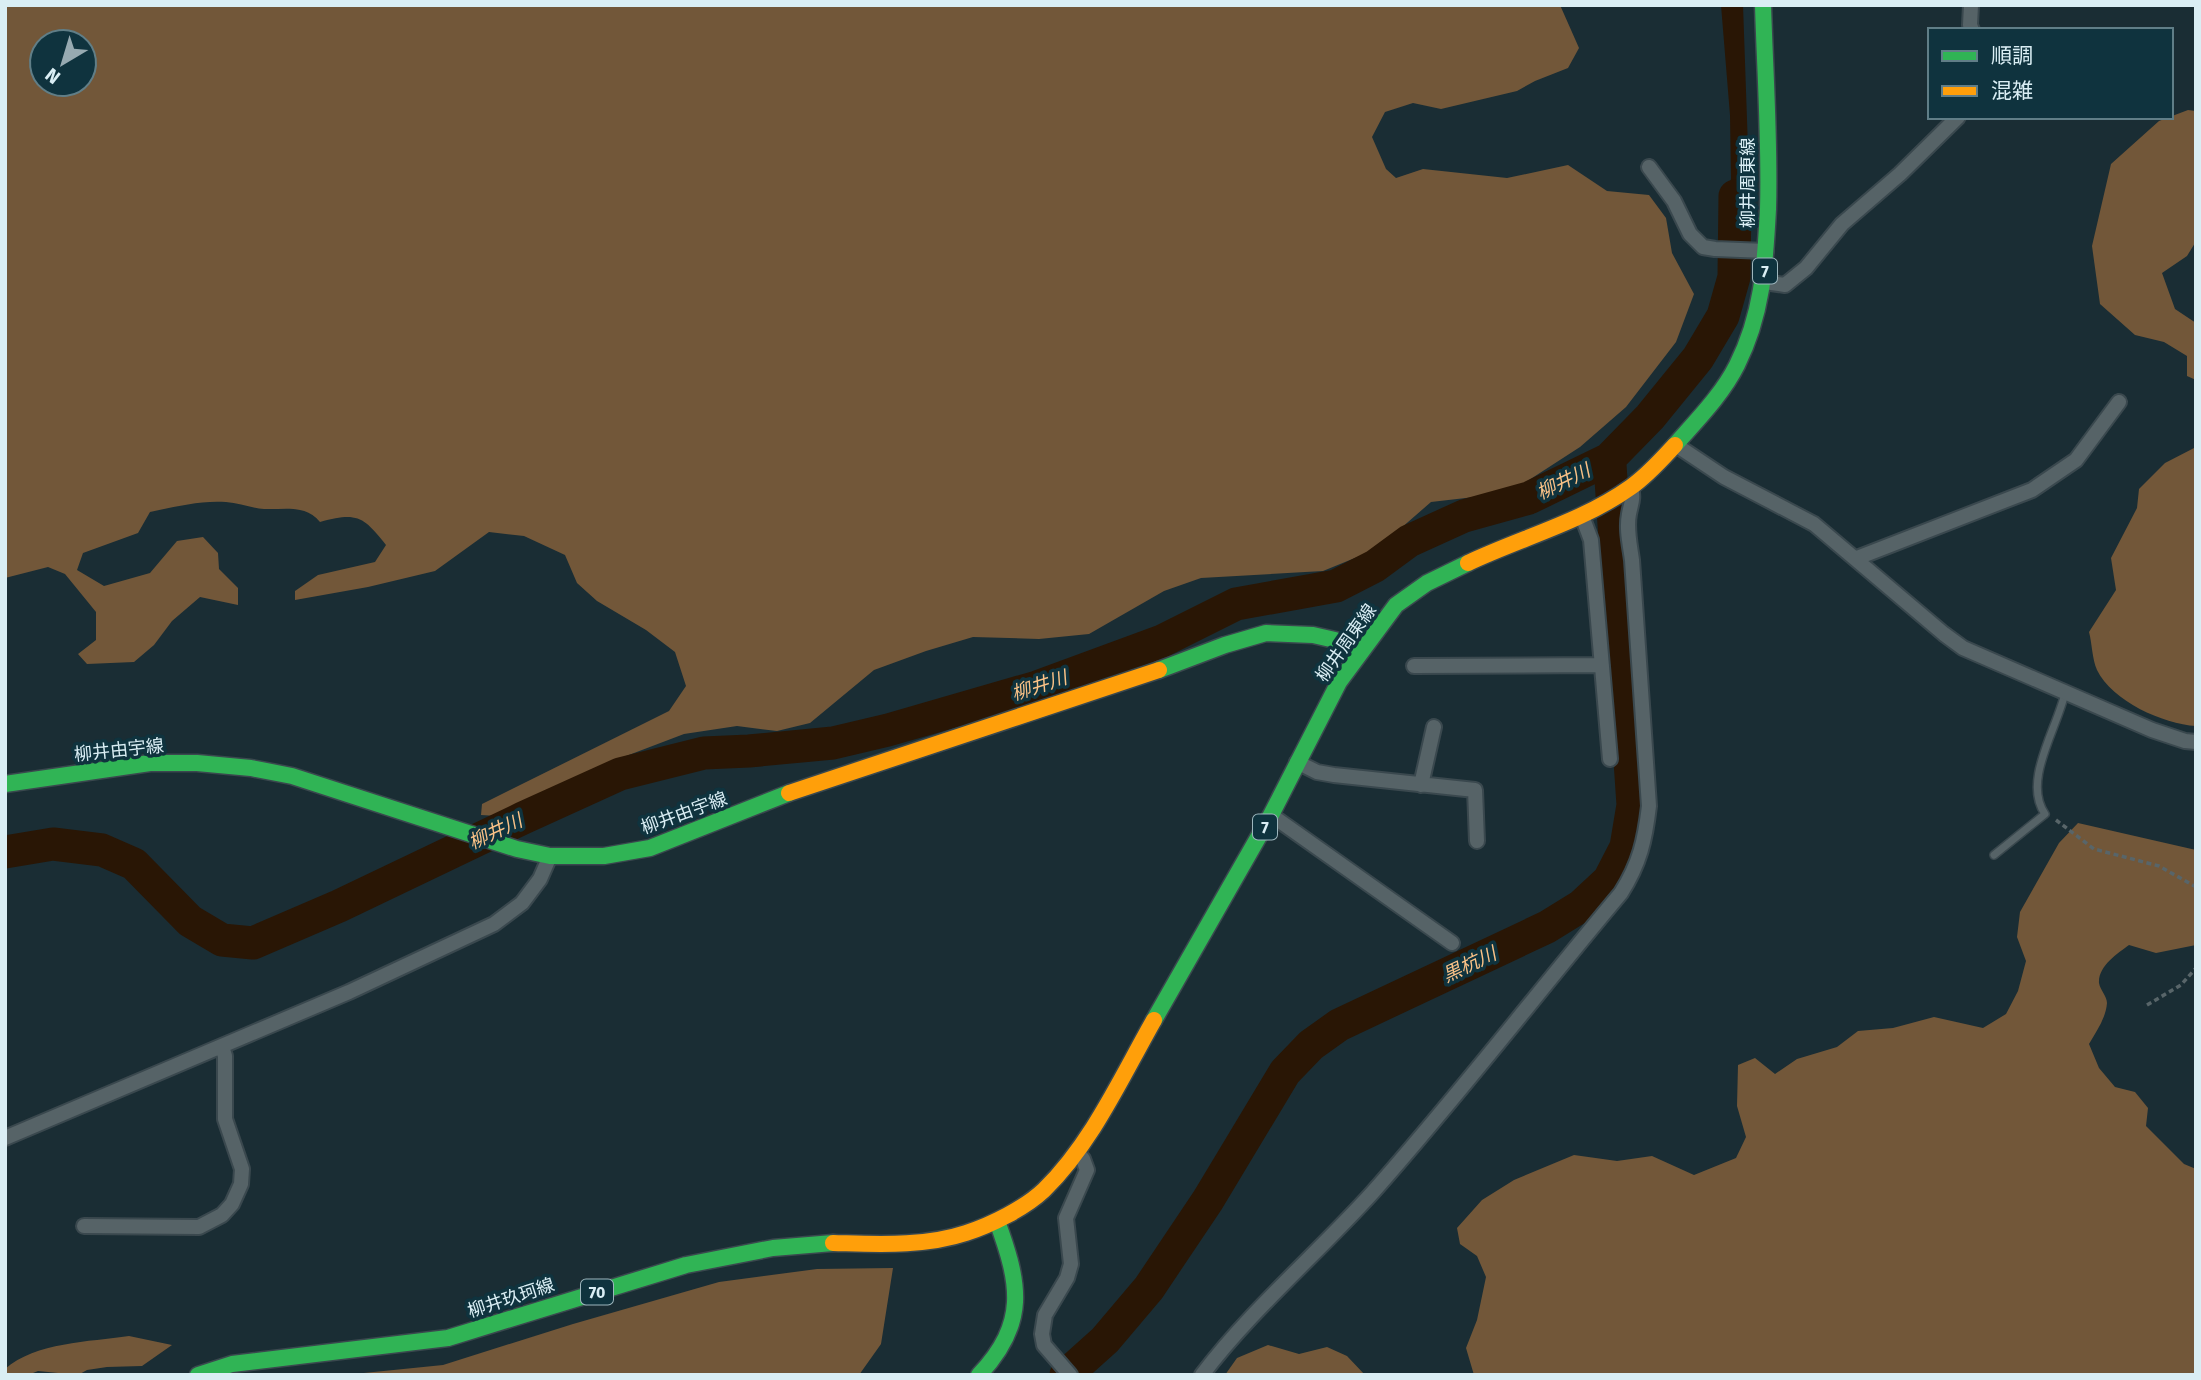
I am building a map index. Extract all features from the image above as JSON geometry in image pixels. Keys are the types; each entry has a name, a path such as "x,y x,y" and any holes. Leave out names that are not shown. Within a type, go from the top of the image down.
{"main road":[{"name":"柳井周東線","path":"997,1221 1043,1191 1077,1152 1176,985 1271,814 1339,682 1396,605 1427,583 1477,559 1582,516 1629,488 1652,470 1711,405 1737,365 1759,306 1764,282 1761,250 1769,170 1763,5"},
{"name":"柳井由宇線","path":"5,784 150,763 197,763 251,768 292,776 517,849 550,856 604,856 650,848 795,790 1266,633 1313,635 1335,640 1357,656"},
{"name":"柳井玖珂線","path":"198,1375 232,1364 447,1338 686,1265 761,1250 829,1243 887,1244 932,1240 964,1234 997,1221"},
{"path":"979,1375 993,1362 1008,1338 1017,1286 1009,1252 997,1221"}],"street":[{"path":"1971,5 1971,28"},
{"path":"1764,282 1784,285 1806,268 1842,224 1900,174 1956,119"},
{"path":"1649,167 1674,201 1690,234 1703,247 1761,250"},
{"path":"1857,558 2032,490 2076,460 2119,402"},
{"path":"1675,445 1724,477 1814,524 1944,635 1963,648 2152,730 2196,742"},
{"path":"1202,1375 1246,1324 1347,1220 1407,1153 1621,892 1636,870 1645,841 1649,806 1628,534 1629,514 1634,499 1629,488"},
{"path":"1582,516 1591,540 1610,759"},
{"path":"1414,666 1602,665"},
{"path":"1421,785 1434,727"},
{"path":"1297,762 1317,772 1334,775 1475,790 1477,841"},
{"path":"1271,814 1452,943"},
{"path":"5,1138 349,992 494,924 522,903 540,879 550,856"},
{"path":"84,1226 199,1227 222,1215 232,1204 241,1184 242,1170 225,1119 225,1056 222,1047"},
{"path":"1070,1375 1044,1345 1042,1334 1045,1315 1067,1278 1071,1264 1066,1218 1087,1170 1077,1152"}],"lane":[{"path":"1994,855 2045,814 2040,807 2036,778 2065,693"}],"path":[{"path":"2045,814 2094,849 2159,866 2196,887"},
{"path":"2147,1005 2181,985 2196,968"}],"shaded area":[{"path":"5,5 1560,5 1579,48 1568,68 1517,91 1441,109 1413,103 1385,112 1372,137 1386,169 1396,178 1423,169 1507,178 1568,165 1607,191 1649,195 1666,218 1672,253 1694,294 1676,342 1626,407 1580,447 1509,493 1431,502 1377,549 1323,571 1201,578 1164,591 1089,634 1039,639 973,637 926,651 874,670 810,723 777,731 737,726 684,734 613,761 497,816 481,815 482,804 669,711 686,686 675,652 646,630 597,601 577,583 565,555 524,536 489,532 435,571 295,600 295,591 318,575 375,562 386,545 365,522 358,519 343,517 320,522 308,513 294,509 264,509 207,502 150,512 138,533 83,553 77,570 104,586 150,573 177,541 203,537 218,553 219,569 238,588 238,605 200,597 172,621 154,645 134,662 87,664 78,654 96,640 96,612 65,574 48,567 5,578"},
{"path":"1721,5 1743,5 1749,177 1747,241 1723,240 1731,178 1730,115"},
{"path":"2188,110 2196,111 2195,243 2187,256 2162,273 2175,309 2196,323 2196,380 2187,376 2187,356 2164,342 2135,335 2100,304 2092,246 2111,164 2159,121 2173,119 2173,116"},
{"path":"2196,447 2196,726 2154,716 2114,692 2097,670 2089,632 2116,590 2111,558 2137,508 2139,489 2165,463"},
{"path":"2078,823 2196,850 2196,945 2156,953 2129,945 2114,956 2100,977 2099,983 2107,1000 2106,1009 2089,1044 2099,1068 2115,1087 2135,1092 2148,1108 2146,1126 2184,1164 2196,1169 2196,1375 1474,1375 1466,1348 1477,1320 1486,1277 1477,1256 1460,1244 1457,1228 1482,1200 1514,1180 1574,1155 1617,1161 1652,1156 1694,1175 1736,1158 1746,1137 1737,1106 1738,1065 1755,1058 1775,1074 1797,1059 1837,1047 1858,1031 1893,1028 1934,1017 1983,1028 2006,1014 2018,991 2026,961 2017,937 2020,912 2059,843"},
{"path":"893,1268 881,1344 859,1375 344,1375 443,1365 719,1282 817,1269"},
{"path":"129,1336 172,1345 142,1366 107,1367 87,1370 78,1375 38,1371 28,1375 5,1375 5,1369 18,1360 47,1348"},
{"path":"1268,1345 1299,1354 1327,1347 1347,1356 1365,1375 1225,1375 1237,1358"}],"waterway":[{"name":"柳井川","path":"5,852 53,844 102,850 134,864 190,921 222,940 253,943 339,906 620,774 704,753 833,743 888,730 1037,687 1162,641 1236,604 1336,586 1375,566 1409,541 1464,516 1529,498 1609,459 1650,417 1698,358 1723,316 1734,277 1735,196"},
{"name":"黒杭川","path":"1066,1375 1105,1340 1149,1288 1208,1200 1285,1072 1311,1045 1339,1025 1547,927 1581,906 1609,880 1626,847 1633,805 1610,465"}],"traffic: fast":[{"path":"1675,445 1709,407 1731,376 1746,346 1757,308 1764,269 1768,209 1763,5"},
{"path":"1154,1020 1271,815 1339,682 1396,605 1427,583 1468,563"},
{"path":"1159,670 1266,633 1313,635 1335,640 1357,656"},
{"path":"5,784 150,763 197,763 251,768 292,776 517,849 550,856 604,856 650,848 789,793"},
{"path":"979,1375 1006,1338 1015,1302 1011,1264 997,1221"},
{"path":"198,1375 232,1364 448,1338 686,1265 773,1248 833,1243"}],"traffic: slow":[{"path":"1468,563 1593,510 1631,487 1675,445"},
{"path":"789,793 1159,670"},
{"path":"833,1243 900,1244 934,1241 986,1225 1027,1203 1044,1190 1077,1152 1105,1109 1154,1020"}]}
